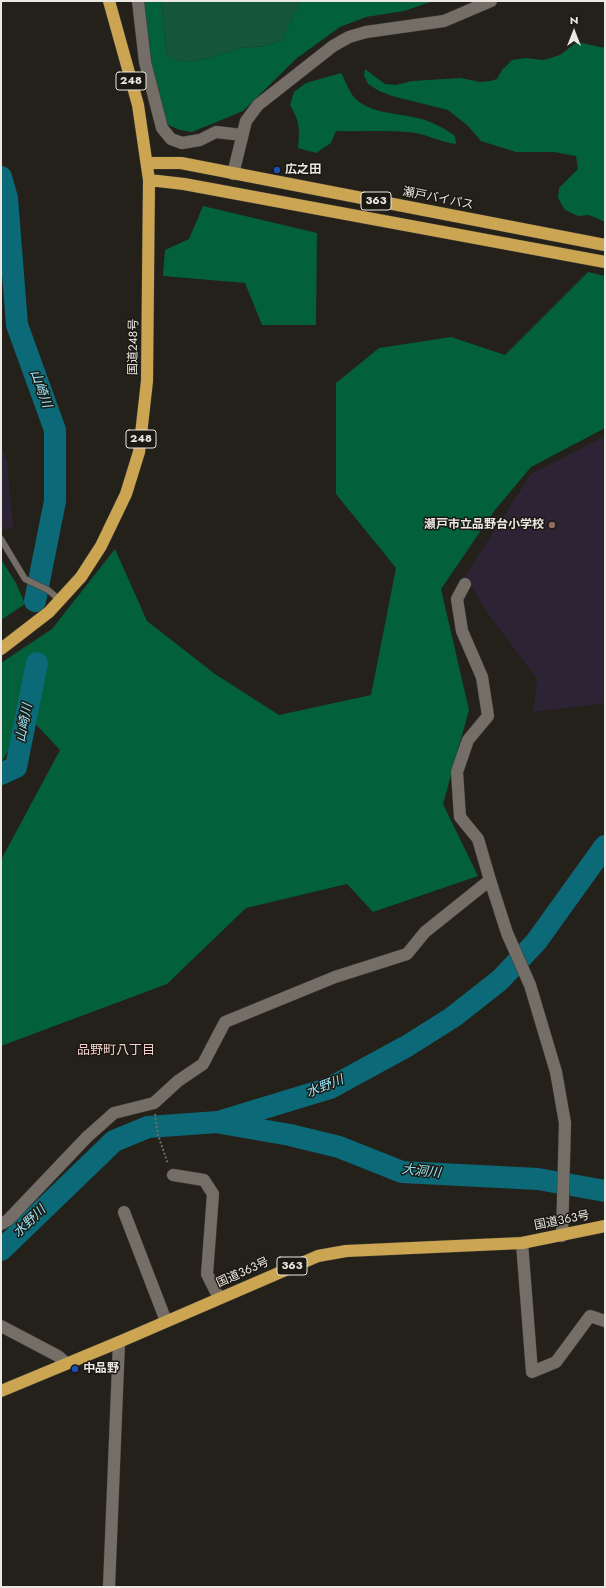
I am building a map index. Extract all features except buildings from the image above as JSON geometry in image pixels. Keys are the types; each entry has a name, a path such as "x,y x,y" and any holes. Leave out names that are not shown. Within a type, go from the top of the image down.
{"highway":[{"name":"国道248号","path":"1,649 44,616 81,577 101,546 126,494 140,452 147,381 150,180 138,105 109,1"},
{"name":"瀬戸バイパス","path":"147,163 181,163 605,245"},
{"name":"363","path":"150,180 184,184 605,262"},
{"name":"国道363号","path":"1,1391 318,1256 346,1251 522,1243 605,1226"}],"street":[{"path":"138,1 145,62 162,128 171,139 182,143 200,140 216,132 242,135"},
{"path":"233,174 246,121 258,105 333,46 349,37 366,32 444,21 491,1"},
{"path":"465,584 457,599 462,631 482,677 488,716 468,740 457,772 460,817 478,839 507,933 530,985 559,1087 565,1123 562,1236"},
{"path":"1,1224 8,1220 87,1136 114,1113 154,1103 178,1081 203,1064 226,1022 335,977 407,954 425,932 490,880"},
{"path":"172,1175 204,1180 213,1194 207,1274 219,1298"},
{"path":"124,1212 166,1321"},
{"path":"522,1243 532,1372 556,1362 590,1316 605,1321"},
{"path":"1,1326 58,1356 66,1363"},
{"path":"109,1587 119,1342"}],"lane":[{"path":"1,539 25,579 48,590 60,600"}],"path":[{"path":"154,1103 158,1135 172,1175"}],"shaded area":[{"name":"瀬戸市立品野台小学校","path":"605,436 605,703 533,712 537,679 489,615 465,576 531,474"},
{"path":"1,447 7,461 13,528 1,530"}],"green space":[{"path":"141,1 161,1 167,55 170,59 186,62 205,59 240,48 266,46 282,40 299,4 303,1 433,1 404,11 366,17 340,27 297,58 243,111 192,132 180,130 168,125 159,104 148,62"},
{"path":"161,1 303,1 299,4 282,40 266,46 240,48 205,59 186,62 169,59 167,55"},
{"path":"577,42 605,48 605,222 589,215 578,216 565,210 558,198 559,188 578,169 576,156 554,152 516,152 481,141 467,125 448,110 392,96 379,91 368,84 364,75 365,69 385,84 396,85 412,81 461,78 480,82 490,81 497,79 502,70 512,60 525,58 544,60 560,55"},
{"path":"341,73 352,95 369,108 419,118 435,124 455,136 456,144 408,132 336,131 331,143 316,153 298,148 298,126 296,116 290,105 294,92 306,83"},
{"path":"203,206 317,233 316,325 262,325 245,283 163,276 165,250 189,239"},
{"path":"588,272 605,276 605,428 531,467 495,510 441,589 469,710 443,804 478,876 373,912 347,884 246,908 167,984 1,1046 1,860 60,750 28,716 1,763 1,663 52,629 115,549 147,621 215,674 279,715 371,695 396,568 336,494 336,383 379,348 451,337 505,355"},
{"path":"1,559 16,583 25,604 1,620"}],"waterway":[{"name":"山崎川","path":"1,177 7,198 17,325 55,430 55,501 35,601"},
{"name":"山崎川","path":"1,774 16,767 37,663"},
{"name":"水野川","path":"1,1250 114,1141 148,1127 218,1122 330,1088 407,1046 453,1017 500,980 536,942 605,846"},
{"name":"大洞川","path":"221,1123 290,1135 339,1147 402,1172 538,1179 605,1191"}],"place":[{"name":"広之田","path":"277,170"},
{"name":"瀬戸市立品野台小学校","path":"552,525"},
{"name":"中品野","path":"75,1369"}],"district":[{"name":"品野町八丁目","path":"116,1051"}]}
